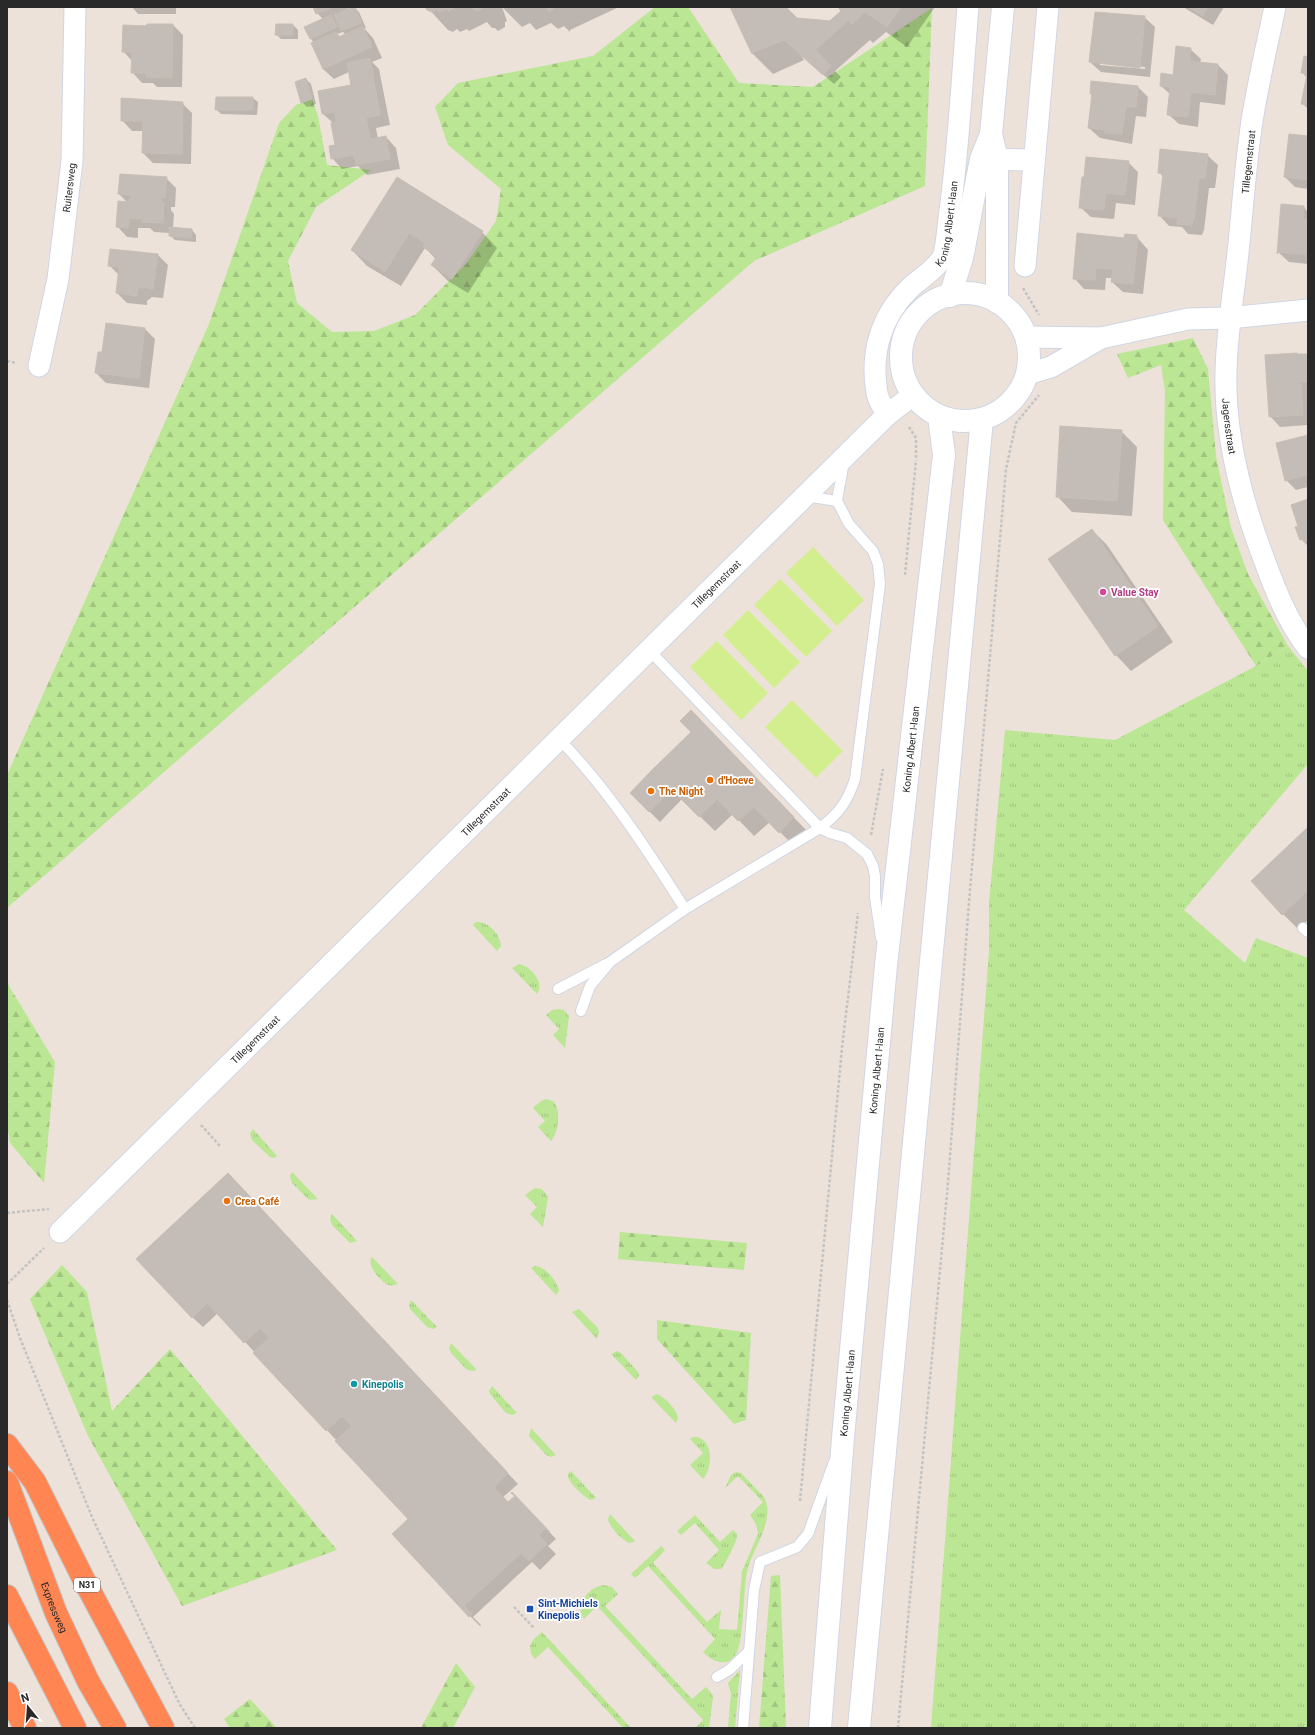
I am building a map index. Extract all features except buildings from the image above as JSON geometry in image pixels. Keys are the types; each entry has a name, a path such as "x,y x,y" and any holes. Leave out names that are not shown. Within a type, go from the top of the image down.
{"highway":[{"name":"N31","path":"7,1445 35,1482 94,1600 163,1728"},
{"name":"Expressweg","path":"7,1482 56,1613 88,1681 115,1728"},
{"path":"7,1596 74,1728"},
{"path":"7,1693 25,1728"}],"main road":[{"path":"998,302 989,159 1003,7"},
{"path":"950,296 989,159"},
{"path":"968,294 983,296 998,302 1012,314 1026,337 1029,361 1027,374 1022,386 1012,400 999,411 982,419 968,421 952,420 939,416 926,408 913,395 905,380 901,362 902,344 908,328 920,312 933,302 950,296 968,294"},
{"name":"Koning Albert I-laan","path":"820,1728 843,1438 886,966 944,455 939,416"},
{"path":"859,1728 982,419"}],"street":[{"name":"Ruitersweg","path":"39,366 58,279 72,161 75,7"},
{"name":"Koning Albert I-laan","path":"887,415 877,394 875,365 878,341 885,321 897,302 911,287 929,273 943,256 953,191 968,7"},
{"path":"1025,266 1033,160 1048,7"},
{"name":"Tillegemstraat","path":"1229,318 1235,278 1252,120 1276,7"},
{"path":"989,159 1033,160"},
{"path":"1026,337 1101,338 1188,319 1229,318 1308,310"},
{"name":"Jagersstraat","path":"1229,318 1225,373 1232,451 1239,483 1250,520 1276,593 1300,638 1308,648"},
{"path":"1027,374 1051,367 1101,338"},
{"name":"Tillegemstraat","path":"60,1232 887,415 913,395"}],"lane":[{"path":"558,989 610,962 685,909 820,828 831,819 848,798 855,779 880,584 878,564 873,551 849,524 837,501 845,457"},
{"path":"806,496 837,501"},
{"path":"649,650 820,828 830,834 848,838 867,854 873,866 875,876 875,897 886,966"},
{"path":"559,739 583,764 658,867 685,909"},
{"path":"581,1011 590,986 610,962"},
{"path":"743,1728 754,1590 760,1562 797,1547 808,1534 843,1438"},
{"path":"718,1677 729,1670 749,1651"}],"path":[{"path":"1025,266 1023,288 1041,318 1047,337"},
{"path":"898,1727 949,1175 969,902 1006,469 1016,423 1046,388 1051,367"},
{"path":"904,576 916,460"},
{"path":"867,854 884,763"},
{"path":"799,1508 842,1048 859,906"},
{"path":"186,1109 220,1146"},
{"path":"7,1213 57,1209 67,1210 78,1215"},
{"path":"7,1284 60,1232"},
{"path":"7,1300 20,1338 92,1517 179,1703 195,1728"},
{"path":"514,1607 534,1628"}],"green space":[{"path":"655,7 688,7 739,83 813,87 932,8 925,186 754,261 7,908 7,775 209,324 279,123 296,105 312,99 318,116 327,165 371,170 316,207 288,261 297,303 332,332 374,331 415,315 466,264 496,221 501,189 448,145 435,107 458,83 593,56"},
{"path":"1193,338 1208,369 1216,456 1231,528 1248,574 1288,646 1256,666 1163,520 1165,391 1161,365 1128,378 1117,354"},
{"path":"813,547 864,600 837,626 786,573"},
{"path":"780,579 832,631 806,657 754,605"},
{"path":"748,610 800,662 774,688 723,635"},
{"path":"717,641 768,693 741,720 690,667"},
{"path":"1288,646 1308,671 1308,764 1184,910 1245,963 1256,938 1308,958 1308,1728 931,1728 989,951 989,903 1005,730 1115,740 1256,666"},
{"path":"792,700 843,751 816,778 765,727"},
{"path":"476,922 489,926 496,933 501,946 497,951 473,925"},
{"path":"519,964 524,965 536,976 539,985 537,994 512,968"},
{"path":"7,977 9,986 55,1062 44,1183 10,1143 7,1125"},
{"path":"552,1010 564,1010 569,1016 565,1048 553,1035 559,1029 546,1015"},
{"path":"546,1099 553,1101 556,1105 558,1115 556,1133 551,1141 538,1127 545,1121 533,1108 541,1101"},
{"path":"253,1129 277,1156 274,1158 270,1157 252,1140 250,1134"},
{"path":"292,1172 317,1199 308,1199 292,1183 290,1176"},
{"path":"535,1188 542,1189 548,1197 543,1227 530,1214 537,1207 525,1195"},
{"path":"332,1214 357,1241 350,1243 332,1225 330,1219"},
{"path":"620,1232 747,1243 744,1270 618,1259"},
{"path":"372,1257 398,1284 388,1285 381,1280 372,1268"},
{"path":"62,1265 87,1292 112,1411 170,1349 337,1550 182,1606 88,1436 30,1299"},
{"path":"539,1266 546,1271 556,1283 559,1291 556,1295 531,1268"},
{"path":"411,1300 437,1327 433,1329 427,1327 410,1309 409,1305"},
{"path":"579,1309 598,1328 599,1333 597,1339 572,1312"},
{"path":"657,1320 751,1333 746,1420 734,1424 657,1339"},
{"path":"451,1343 476,1369 475,1371 467,1370 451,1353 449,1348"},
{"path":"617,1351 621,1353 638,1372 639,1376 636,1380 611,1354"},
{"path":"492,1386 517,1413 512,1415 506,1413 490,1394 489,1391"},
{"path":"657,1394 667,1401 675,1411 678,1418 676,1423 651,1397"},
{"path":"531,1428 556,1455 551,1457 546,1455 529,1436"},
{"path":"693,1437 700,1438 705,1441 710,1453 709,1467 703,1479 690,1465 703,1453 690,1439"},
{"path":"571,1471 596,1498 591,1500 589,1499 574,1487 568,1477"},
{"path":"736,1472 741,1473 763,1496 767,1504 767,1514 766,1524 747,1572 739,1648 732,1659 720,1662 715,1661 703,1652 715,1639 648,1566 635,1578 631,1574 661,1546 665,1550 653,1563 707,1622 721,1610 719,1629 737,1630 742,1571 758,1534 756,1524 750,1515 763,1502 738,1476 725,1488 731,1475"},
{"path":"610,1514 635,1541 634,1542 629,1543 623,1539 611,1526 608,1519"},
{"path":"695,1515 720,1542 733,1530 737,1534 733,1548 721,1569 714,1569 706,1563 719,1550 695,1523 681,1535 677,1531"},
{"path":"780,1575 786,1728 759,1728 771,1576"},
{"path":"604,1585 612,1587 618,1594 605,1606 692,1699 706,1687 712,1694 713,1697 709,1728 695,1728 703,1720 597,1606 584,1619 583,1618 581,1607 585,1597 589,1592 599,1586"},
{"path":"542,1632 631,1728 623,1728 548,1647 535,1659 531,1654 530,1646 533,1640"},
{"path":"456,1663 475,1687 453,1728 421,1728"},
{"path":"740,1670 735,1728 728,1728 731,1693 728,1683"},
{"path":"250,1699 277,1728 230,1728 224,1719"}],"place":[{"name":"Value Stay","path":"1103,592"},
{"name":"d'Hoeve","path":"710,780"},
{"name":"The Night","path":"651,791"},
{"name":"Crea Café","path":"227,1201"},
{"name":"Kinepolis","path":"354,1384"},
{"name":"Sint-Michiels Kinepolis","path":"530,1609"}]}
